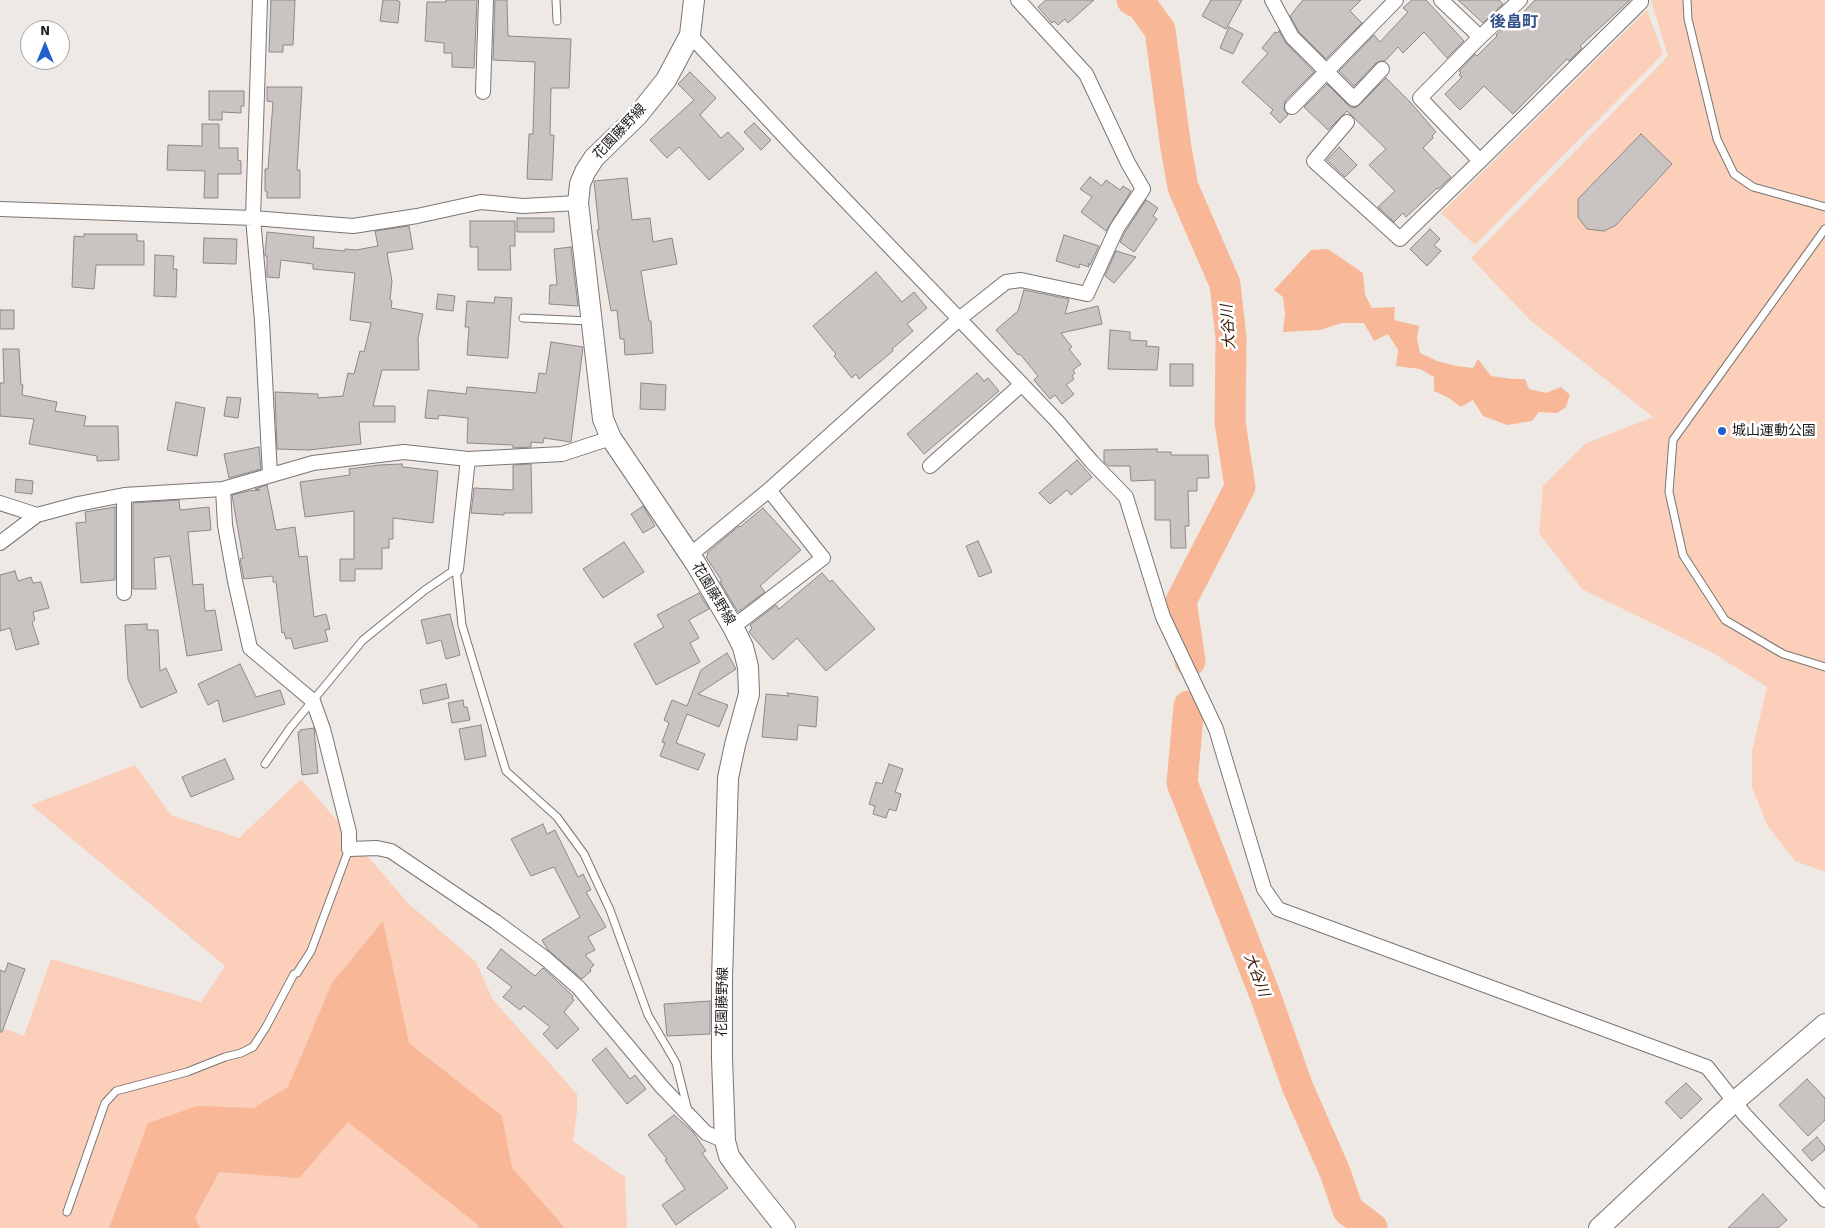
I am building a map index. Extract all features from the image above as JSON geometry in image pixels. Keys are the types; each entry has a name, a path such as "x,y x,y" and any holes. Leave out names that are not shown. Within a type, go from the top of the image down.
{"main road":[{"name":"花園藤野線","path":"694,0 690,35 666,80 638,115 594,158 580,184 578,203 603,419 611,438 690,555 733,627 743,647 748,668 749,694 728,778 722,989 722,1058 726,1141 730,1156 739,1170 785,1228"},
{"path":"1599,1228 1734,1102 1825,1024"}],"street":[{"path":"260,0 252,218 262,321 270,475"},
{"path":"483,92 486,0"},
{"path":"690,555 769,490 959,319 1006,282 1021,280 1086,294 1116,228 1143,188 1128,163 1086,74 1018,0"},
{"path":"1272,0 1292,37 1354,99 1382,69"},
{"path":"1292,107 1396,0"},
{"path":"1442,0 1480,37"},
{"path":"1480,161 1420,98 1480,37 1520,0"},
{"path":"1347,122 1314,161 1400,239 1641,0"},
{"path":"690,35 799,152 1022,384 1126,497 1163,617 1216,729 1264,889 1278,909 1706,1067 1734,1102 1825,1200"},
{"path":"0,209 252,218 353,226 417,216 481,202 523,206 578,203"},
{"path":"930,466 1022,384"},
{"path":"0,543 38,515 78,504 124,495 223,489 313,463 404,452 468,459 562,454 611,438"},
{"path":"456,569 468,459"},
{"path":"223,489 225,525 250,648 313,701 323,729 349,832 349,850 377,848 391,851 489,917 546,959 579,988 662,1087 689,1113 706,1133 726,1141"},
{"path":"733,627 823,558 769,490"},
{"path":"124,495 124,593"},
{"path":"0,503 38,515"}],"lane":[{"path":"556,0 557,21"},
{"path":"1687,0 1688,19 1717,139 1734,174 1754,187 1825,207"},
{"path":"1825,229 1673,440 1670,492 1683,555 1725,620 1783,654 1825,667"},
{"path":"523,318 592,321"},
{"path":"265,764 290,728 363,640 425,590 456,569 462,625 506,771 557,817 584,854 610,910 648,1015 676,1063 689,1113"},
{"path":"67,1212 104,1103 116,1091 187,1072 253,1047 266,1027 289,983 310,951 349,850"}],"shaded area":[{"name":"城山運動公園","path":"1651,0 1825,0 1825,872 1795,861 1767,825 1752,787 1752,751 1767,687 1713,653 1582,589 1539,533 1543,486 1585,444 1653,417 1529,319 1471,258 1668,56"},
{"path":"1647,10 1663,54 1475,245 1441,213"},
{"path":"1328,249 1363,273 1365,295 1372,308 1395,307 1394,320 1419,326 1417,339 1420,353 1437,361 1473,368 1478,359 1491,376 1525,379 1529,389 1546,393 1561,387 1570,395 1566,407 1557,413 1539,412 1532,421 1507,425 1483,416 1473,400 1461,407 1449,398 1434,391 1434,377 1420,369 1396,366 1398,350 1388,334 1374,341 1364,323 1342,323 1320,330 1283,332 1285,313 1283,297 1274,290 1311,250"},
{"path":"135,765 171,815 239,838 301,779 408,903 476,962 493,1000 577,1094 577,1112 573,1141 625,1177 627,1228 0,1228 0,1027 24,1036 51,959 201,1002 225,966 31,805"},
{"path":"383,921 409,1043 502,1116 512,1168 565,1228 478,1228 478,1225 348,1122 299,1178 219,1172 195,1217 200,1228 109,1228 148,1123 197,1106 254,1108 288,1087 332,983"}],"building":[{"path":"271,0 295,0 293,45 283,45 283,52 269,52"},
{"path":"383,0 397,0 400,2 398,23 380,21"},
{"path":"446,0 477,0 474,68 452,67 452,53 444,53 444,43 425,41 427,2 446,2"},
{"path":"495,0 507,0 508,36 571,39 569,88 551,88 550,135 554,135 552,180 527,179 529,134 533,134 535,62 493,60"},
{"path":"1046,0 1094,0 1068,23 1065,19 1058,25 1054,21 1052,23 1038,7"},
{"path":"1211,0 1242,0 1226,29 1202,16"},
{"path":"1303,0 1361,0 1350,11 1362,23 1326,59 1299,32 1290,16"},
{"path":"1412,0 1426,0 1464,41 1447,58 1424,32 1403,53 1398,47 1385,61 1376,63 1354,86 1339,71 1374,35 1380,42 1408,12 1403,8"},
{"path":"1458,0 1499,0 1503,4 1483,23"},
{"path":"1535,0 1630,0 1580,46 1582,48 1569,61 1567,59 1513,114 1484,86 1460,110 1445,94 1462,77 1459,75 1461,73 1459,71 1475,54 1477,56 1516,16 1518,18"},
{"path":"1229,27 1243,34 1233,54 1220,48"},
{"path":"1279,31 1286,43 1314,72 1285,101 1284,109 1288,115 1280,123 1270,113 1273,110 1242,82 1268,53 1262,48 1275,32"},
{"path":"690,72 716,98 700,115 721,138 728,132 744,149 709,180 679,147 667,158 650,140 694,100 678,84"},
{"path":"1386,78 1436,132 1423,148 1451,177 1406,217 1403,213 1394,222 1378,207 1395,191 1369,165 1386,149 1347,111 1328,130 1304,107 1327,84 1348,105 1352,108 1357,107"},
{"path":"267,87 302,87 297,170 300,170 300,198 267,198 267,191 265,191 265,169 268,169 273,102 267,101"},
{"path":"209,91 244,91 244,106 241,106 241,113 222,112 222,120 209,120"},
{"path":"754,123 771,140 761,150 744,132"},
{"path":"202,124 219,124 219,148 238,148 238,160 241,161 241,174 218,174 218,198 204,198 205,171 167,170 168,145 202,146"},
{"path":"1641,134 1672,164 1616,225 1604,231 1587,229 1578,217 1578,199"},
{"path":"1339,147 1357,165 1345,177 1327,160"},
{"path":"1090,177 1102,186 1106,180 1120,190 1123,186 1131,191 1106,231 1081,212 1092,197 1080,189"},
{"path":"627,178 632,220 650,218 653,242 672,238 677,264 641,271 649,321 651,321 653,353 625,355 624,339 620,339 617,310 611,311 597,230 599,230 594,181"},
{"path":"1146,200 1158,208 1153,216 1157,219 1134,252 1120,242"},
{"path":"517,218 554,218 554,232 517,232"},
{"path":"470,221 515,221 515,246 510,246 511,270 478,270 478,247 470,247"},
{"path":"409,226 413,249 387,253 392,281 390,300 392,301 391,308 423,314 418,339 419,370 382,370 373,406 395,406 395,422 359,422 361,444 309,450 277,449 275,392 318,394 318,398 343,396 348,373 354,374 360,351 364,352 371,323 350,320 355,273 313,269 313,264 281,260 279,278 267,277 267,256 265,256 265,253 267,232 314,237 313,248 345,251 345,249 356,250 378,246 375,231"},
{"path":"1430,229 1440,239 1434,245 1441,251 1427,266 1410,249"},
{"path":"84,234 137,234 137,241 144,241 144,265 96,265 94,289 72,287 74,236 84,237"},
{"path":"1064,235 1099,246 1090,265 1088,263 1089,267 1080,264 1079,268 1056,261"},
{"path":"204,238 237,239 236,264 203,263"},
{"path":"571,247 578,306 549,304 550,285 557,285 554,249"},
{"path":"1116,251 1136,257 1114,283 1105,276"},
{"path":"155,255 174,256 173,269 177,269 176,297 154,296"},
{"path":"876,272 902,302 914,292 927,308 907,324 913,331 892,349 893,351 859,379 856,374 852,378 834,356 836,354 813,326"},
{"path":"1024,290 1069,299 1065,314 1098,306 1102,324 1061,333 1072,347 1069,349 1081,364 1073,370 1075,373 1072,376 1074,379 1066,385 1074,394 1062,404 1055,395 1050,399 1034,380 1038,376 1020,354 1018,355 996,330 1018,311"},
{"path":"438,294 455,296 453,311 436,309"},
{"path":"495,297 512,298 508,358 467,355 469,327 465,327 467,301 494,303"},
{"path":"0,310 14,310 14,329 0,329"},
{"path":"1110,330 1130,332 1130,340 1147,341 1146,346 1159,347 1157,370 1108,369"},
{"path":"551,342 583,347 571,442 544,438 543,443 531,442 531,447 513,448 513,445 467,443 468,418 439,415 438,419 425,418 428,390 466,394 467,387 536,393 539,373 546,374"},
{"path":"3,349 19,349 21,385 23,385 22,395 57,402 55,411 86,416 84,426 118,426 119,460 97,461 97,456 29,444 34,419 0,416 0,383 4,383"},
{"path":"1170,364 1193,364 1193,386 1170,386"},
{"path":"977,373 984,381 988,378 999,391 924,454 907,434"},
{"path":"641,383 666,385 665,410 640,409"},
{"path":"227,397 241,398 238,418 224,416"},
{"path":"176,402 205,408 197,456 167,450"},
{"path":"259,447 261,469 229,478 224,454"},
{"path":"1157,449 1157,452 1171,452 1171,455 1208,455 1209,478 1197,478 1197,491 1188,491 1189,526 1185,526 1186,548 1171,548 1170,520 1155,520 1155,480 1131,481 1130,466 1109,466 1104,462 1104,450"},
{"path":"1077,460 1092,477 1071,495 1067,490 1050,504 1039,493"},
{"path":"402,464 403,467 438,471 433,523 393,518 393,539 389,539 389,548 382,548 382,569 355,569 355,581 340,581 340,559 354,559 354,511 305,517 300,482 350,475 349,469"},
{"path":"531,464 532,513 504,513 504,515 471,513 474,488 513,490 513,465"},
{"path":"16,479 33,481 32,494 15,492"},
{"path":"267,485 276,530 295,527 299,557 307,556 314,617 326,614 330,629 325,630 328,641 294,649 291,638 286,639 284,632 282,633 276,582 273,582 273,576 244,579 240,559 243,558 232,495 260,490 255,489"},
{"path":"179,500 180,510 209,507 211,530 188,532 193,585 203,584 205,611 215,610 222,650 187,656 170,556 154,558 156,589 133,589 133,503"},
{"path":"643,506 655,526 643,533 631,514"},
{"path":"115,507 115,580 81,583 76,523 86,522 85,512"},
{"path":"763,508 801,550 760,586 765,592 738,612 720,582 722,581 706,557 707,553"},
{"path":"978,541 992,572 979,577 966,546"},
{"path":"624,542 644,572 603,598 583,569"},
{"path":"15,571 18,581 31,577 33,583 41,582 49,608 33,612 35,620 32,622 39,644 16,650 10,628 0,631 0,575"},
{"path":"822,573 830,582 832,580 875,629 826,671 797,638 773,660 749,632 752,628 750,625 776,605 779,609"},
{"path":"699,593 709,609 689,620 699,638 690,643 700,662 656,685 634,644 664,627 657,615"},
{"path":"450,614 460,655 446,659 441,640 427,644 421,620"},
{"path":"147,624 147,630 158,630 160,671 166,668 177,692 141,708 128,679 125,625"},
{"path":"727,653 736,669 698,694 728,705 719,727 687,714 676,743 705,754 698,770 660,756 665,743 662,742 669,723 664,720 672,700 687,706 701,670"},
{"path":"240,664 256,697 280,690 285,704 223,722 218,700 208,705 198,684"},
{"path":"446,684 449,698 423,704 420,690"},
{"path":"787,693 818,697 816,727 798,725 797,740 762,737 766,694 789,696"},
{"path":"463,700 470,720 452,723 448,703"},
{"path":"481,725 486,756 465,760 459,729"},
{"path":"314,728 318,773 302,775 298,732"},
{"path":"225,759 234,779 191,797 182,777"},
{"path":"889,764 903,769 895,792 901,794 896,811 889,809 886,818 873,814 875,806 869,804 876,782 882,784"},
{"path":"543,824 547,834 555,830 578,877 583,874 591,890 586,892 606,927 588,937 595,950 585,955 594,965 590,969 591,971 582,979 548,950 542,940 580,917 554,867 531,876 511,839"},
{"path":"501,949 535,976 543,968 573,996 574,1000 564,1012 579,1029 557,1049 543,1034 550,1027 524,1006 520,1010 503,997 512,987 487,968"},
{"path":"8,963 25,969 2,1032 0,1032 0,970 5,972"},
{"path":"710,1001 710,1034 667,1036 664,1004"},
{"path":"606,1048 630,1079 635,1075 646,1089 627,1104 592,1060"},
{"path":"1807,1079 1825,1098 1825,1120 1808,1136 1779,1105"},
{"path":"1686,1083 1702,1099 1681,1119 1665,1102"},
{"path":"674,1115 693,1132 706,1151 702,1153 728,1188 676,1225 662,1205 685,1189 665,1160 667,1159 648,1135"},
{"path":"1817,1137 1825,1147 1825,1150 1812,1161 1802,1150"},
{"path":"1763,1194 1787,1220 1778,1228 1728,1228"}],"waterway":[{"name":"大谷川","path":"1132,0 1141,4 1160,30 1183,187 1225,284 1231,338 1230,422 1240,487 1181,601 1190,661"},
{"name":"大谷川","path":"1189,706 1182,783 1265,995 1298,1088 1335,1172 1348,1210 1372,1228"}],"place":[{"name":"城山運動公園","path":"1722,431"}],"district":[{"name":"後畠町","path":"1514,23"}]}
